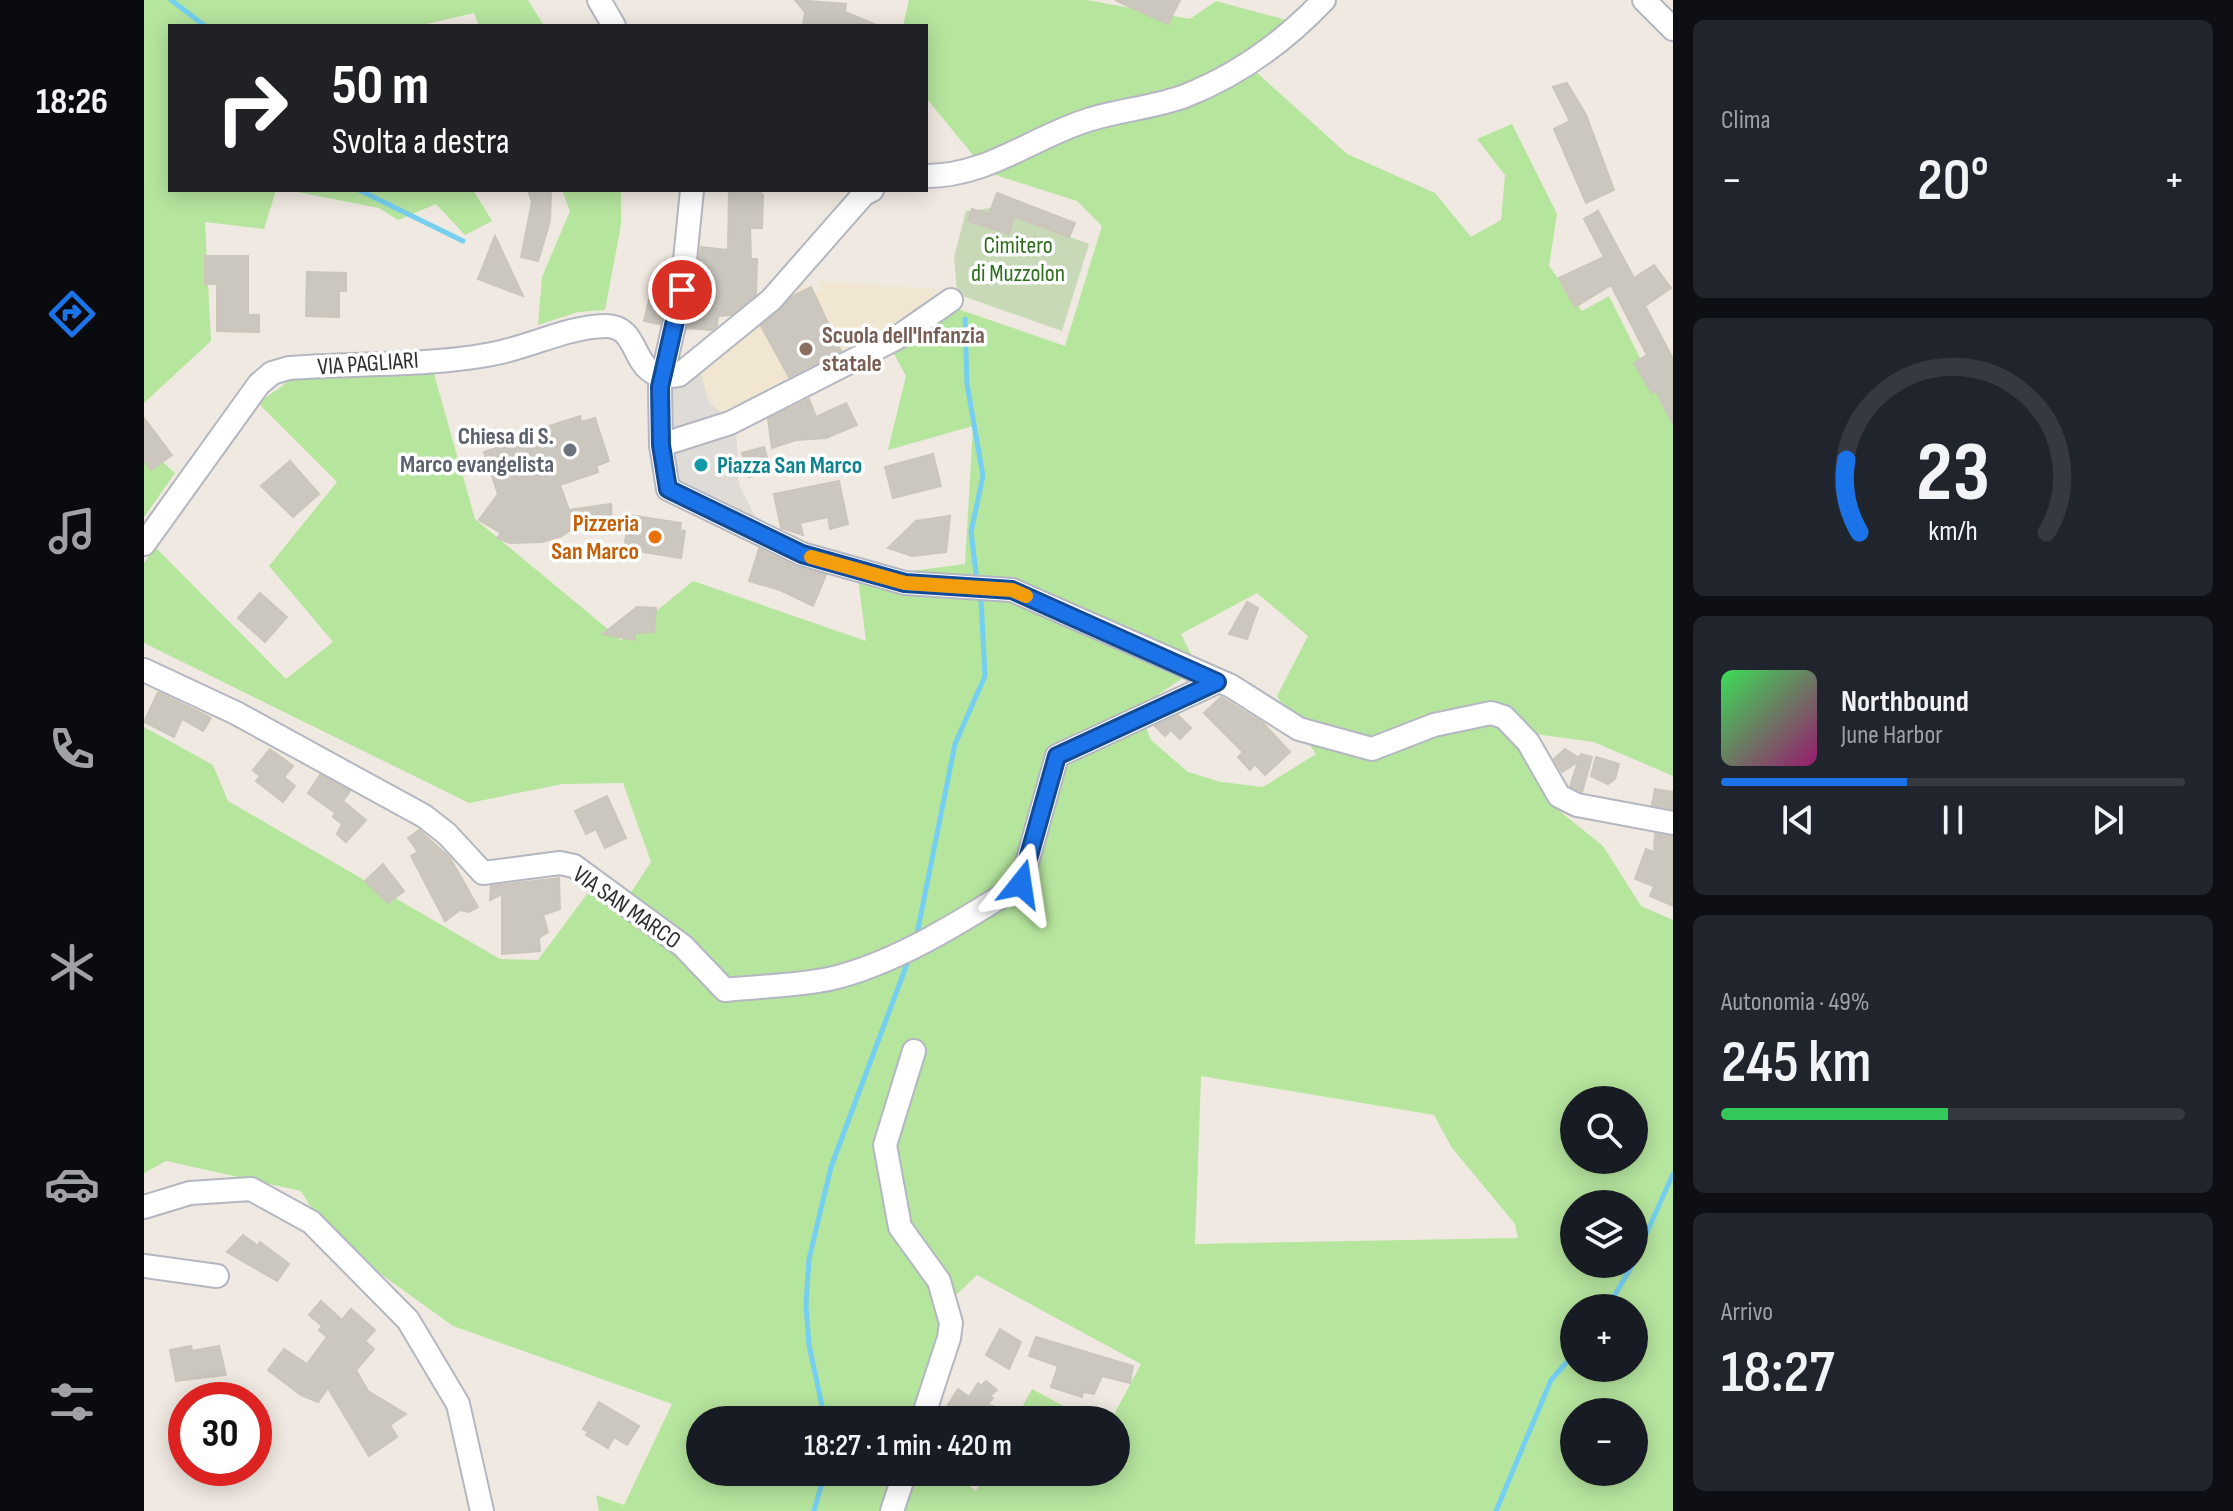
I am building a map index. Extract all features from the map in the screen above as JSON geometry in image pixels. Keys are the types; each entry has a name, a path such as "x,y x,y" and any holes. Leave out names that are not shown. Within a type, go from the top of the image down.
{"street":[{"path":"599,0 613,24"},
{"path":"928,176 955,175 988,167 1084,121 1184,97 1238,71 1324,0"},
{"path":"1644,0 1673,29"},
{"path":"692,192 682,290 657,375 661,445 668,489 802,554 905,583 1012,590 1231,686 1299,729 1372,749 1434,725 1491,713 1504,717 1528,742 1559,796 1577,805 1673,823"},
{"path":"657,375 691,368 771,300 868,192"},
{"path":"661,445 743,416 895,339 951,300"},
{"name":"VIA PAGLIARI","path":"144,544 259,384 272,373 289,368 492,354 585,327 611,326 623,332 657,375"},
{"name":"VIA SAN MARCO","path":"144,670 236,713 424,816 447,834 483,873 560,863 574,866 683,946 725,990 829,979 916,945 1021,884 1057,756 1217,682"},
{"path":"914,1051 885,1145 900,1227 939,1281 951,1323 926,1406"},
{"path":"144,1207 190,1193 251,1189 311,1222 408,1320 458,1404 482,1511"},
{"path":"144,1266 217,1276"},
{"path":"892,1511 900,1486"}],"shaded area":[{"path":"792,279 804,281 814,294 822,289 816,281 937,289 924,309 843,355 724,415 715,411 700,377 699,366"},
{"name":"Piazza San Marco","path":"699,366 709,402 736,426 739,485 765,536 668,489 664,378"}],"green space":[{"path":"144,0 528,0 543,24 478,24 474,13 427,24 168,24 168,192 275,192 264,229 205,222 211,341 144,403"},
{"path":"909,0 1087,0 1190,19 1216,1 1290,21 1236,61 1181,87 1100,105 978,161 928,100 928,24 903,24"},
{"path":"1254,70 1347,154 1435,193 1471,237 1501,220 1505,175 1477,139 1512,124 1557,214 1549,266 1582,311 1609,296 1673,424 1673,776 1594,742 1528,733 1529,759 1547,801 1603,846 1641,906 1673,920 1673,1511 599,1511 596,1495 624,1505 672,1404 453,1326 328,1236 301,1191 166,1161 144,1173 144,727 213,765 228,801 500,959 538,960 593,886 622,906 651,862 623,783 563,784 469,803 144,643 144,563 155,547 286,679 333,642 269,566 337,482 258,403 299,374 434,374 475,519 621,640 693,581 866,641 858,578 965,564 973,426 888,450 906,376 893,352 958,309 1065,346 1102,226 1077,201 989,173 1071,135","holes":["1257,593 1308,636 1277,696 1316,754 1263,787 1221,782 1188,772 1151,740 1138,708 1198,668 1181,634","1201,1076 1434,1115 1452,1148 1515,1224 1518,1238 1195,1244","977,1275 1141,1364 1118,1406 1130,1406 1130,1486 979,1486 976,1491 970,1486 686,1486 686,1406 926,1406 949,1338 956,1295"]},
{"path":"297,192 474,192 492,221 465,235 436,204 398,220 379,208"},
{"path":"563,192 621,192 621,225 605,310 578,312 538,325 542,277 570,211"},
{"name":"Cimitero di Muzzolon","path":"997,193 1075,223 1070,237 1089,244 1062,331 957,294 954,257 966,211 992,208"},
{"path":"144,445 175,473 144,517"},
{"path":"1032,1389 1063,1406 1023,1406"}],"building":[{"path":"795,0 846,4 845,12 874,24 803,24 805,12"},
{"path":"1115,0 1180,0 1168,24"},
{"path":"1567,83 1586,115 1614,190 1586,203 1554,129 1570,121 1553,87"},
{"path":"529,192 551,192 550,221 538,261 521,257 532,202"},
{"path":"729,192 760,192 763,195 762,228 750,228 751,259 757,259 756,295 731,315 718,316 717,326 712,330 688,328 701,247 728,250"},
{"path":"997,193 1075,223 1069,237 1014,216 1009,234 968,221 972,209 989,214"},
{"path":"1598,211 1634,278 1654,265 1671,288 1645,306 1673,359 1673,424 1656,391 1652,393 1634,363 1647,355 1611,285 1575,307 1559,278 1604,257 1584,219"},
{"path":"495,236 523,296 478,279"},
{"path":"205,256 248,256 248,315 259,315 259,332 217,331 217,284 205,284"},
{"path":"307,272 346,273 346,291 339,291 339,317 306,316"},
{"path":"652,287 668,290 660,324 644,321"},
{"name":"Scuola dell'Infanzia statale","path":"811,287 841,351 789,377 761,326 793,296"},
{"path":"809,399 816,417 846,403 857,425 826,438 796,440 772,448 768,419"},
{"path":"580,416 581,422 595,418 609,461 596,466 598,472 560,485 569,510 611,504 612,520 578,524 562,536 542,542 510,543 497,538 501,533 479,520 498,494 484,452 545,433 543,428"},
{"path":"144,418 172,455 151,470 144,460"},
{"path":"764,447 771,471 749,477 742,453"},
{"path":"933,454 941,486 893,498 885,467"},
{"path":"290,461 319,494 293,517 261,486"},
{"path":"839,481 848,524 830,529 828,517 800,523 803,535 781,528 774,494"},
{"name":"Pizzeria San Marco","path":"629,515 681,523 680,530 685,531 681,558 624,549"},
{"path":"950,516 946,552 912,556 888,548 916,521"},
{"path":"759,549 796,567 826,575 813,606 780,590 749,581"},
{"path":"260,593 287,617 265,642 238,618"},
{"path":"1247,602 1258,608 1247,639 1229,634"},
{"path":"637,607 656,608 654,632 634,633 635,640 603,634"},
{"path":"158,692 211,718 203,731 182,719 174,737 144,722"},
{"path":"1221,697 1263,723 1290,752 1265,775 1255,764 1250,770 1238,757 1243,752 1204,713"},
{"path":"1178,715 1191,728 1180,739 1171,730 1165,736 1155,726"},
{"path":"270,749 293,766 284,777 295,786 283,802 256,781 260,776 253,770"},
{"path":"1565,749 1579,758 1581,754 1592,757 1582,792 1570,786 1578,762 1562,772 1554,759"},
{"path":"1596,757 1619,764 1615,779 1608,784 1591,776"},
{"path":"320,775 350,791 343,801 366,820 346,842 337,834 342,824 333,817 335,813 308,793"},
{"path":"1655,789 1673,792 1673,809 1652,805"},
{"path":"607,796 626,838 605,848 596,829 586,834 575,811"},
{"path":"419,830 450,858 478,907 469,912 460,910 445,921 411,856 418,852 408,838"},
{"path":"1655,834 1673,837 1673,906 1650,896 1654,886 1635,879 1646,849 1654,852"},
{"path":"383,864 404,891 388,903 365,881"},
{"path":"559,878 560,909 543,915 548,932 539,938 540,951 502,954 502,894 490,900 491,886"},
{"path":"243,1235 258,1246 260,1242 289,1264 277,1281 227,1252"},
{"path":"321,1301 342,1320 351,1309 375,1330 365,1341 374,1349 356,1370 368,1391 406,1414 390,1425 397,1437 369,1456 328,1388 318,1402 301,1395 268,1370 284,1349 307,1364 327,1337 319,1330 322,1326 309,1315"},
{"path":"1000,1329 1021,1342 1009,1369 986,1355"},
{"path":"1036,1337 1133,1366 1130,1383 1102,1376 1094,1394 1083,1392 1082,1397 1051,1387 1058,1366 1029,1356"},
{"path":"191,1346 192,1351 219,1346 226,1375 176,1381 170,1350"},
{"path":"986,1381 997,1390 990,1396 993,1398 987,1405 993,1406 948,1406 958,1389 969,1397 978,1383 981,1386"},
{"path":"599,1402 639,1426 627,1445 614,1437 608,1448 586,1435 588,1432 583,1429"}],"waterway":[{"path":"171,0 202,24"},
{"path":"363,192 463,241"},
{"path":"965,319 967,384 983,476 971,532 977,581"},
{"path":"916,939 955,744 985,676 981,599"},
{"path":"822,1406 809,1345 806,1305 809,1259 831,1167 910,956"},
{"path":"1648,1230 1673,1174"},
{"path":"1615,1294 1625,1278"},
{"path":"1496,1511 1551,1380 1560,1370"},
{"path":"814,1511 821,1486"}],"slow traffic":[{"path":"811,557 905,583 1012,590 1026,596"}],"place":[{"name":"Scuola dell'Infanzia statale","path":"806,349"},
{"name":"Chiesa di S. Marco evangelista","path":"570,450"},
{"name":"Piazza San Marco","path":"701,465"},
{"name":"Pizzeria San Marco","path":"655,537"}],"route":[{"path":"682,290 660,387 661,445 668,489 802,554 905,583 1012,590 1217,682 1057,756 1021,884"}]}
